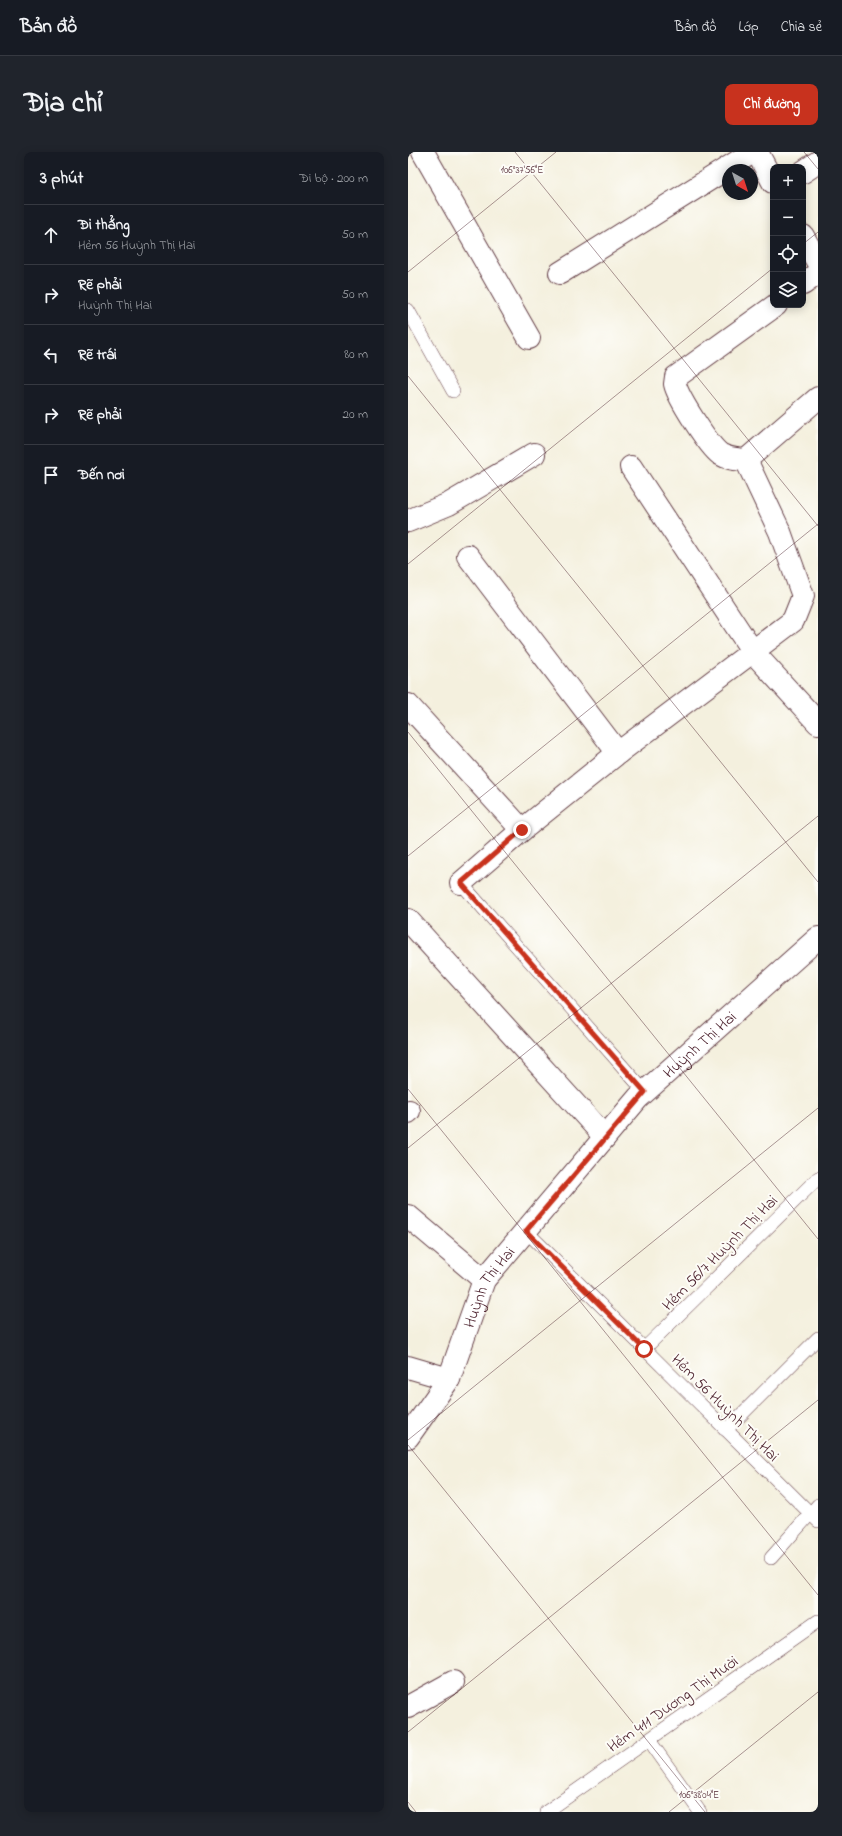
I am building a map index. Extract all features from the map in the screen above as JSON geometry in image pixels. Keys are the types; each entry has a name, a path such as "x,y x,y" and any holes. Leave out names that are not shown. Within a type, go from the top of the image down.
{"street":[{"path":"422,152 529,338"},
{"path":"560,273 753,152"},
{"path":"757,152 770,176"},
{"path":"806,170 818,162"},
{"path":"806,241 818,263"},
{"path":"806,282 818,273"},
{"path":"772,308 676,377 675,384 702,432 715,450 730,459 746,460 818,398"},
{"path":"408,521 449,504 534,454"},
{"path":"461,883 522,830 618,753 793,621 803,596 780,532 746,460"},
{"path":"631,466 753,652 818,723"},
{"path":"468,556 618,753"},
{"path":"408,706 522,830"},
{"path":"408,920 605,1138"},
{"name":"Huỳnh Thị Hai","path":"408,1437 449,1379 484,1280 645,1092 818,938"},
{"path":"408,1216 484,1280"},
{"path":"408,1367 449,1379"},
{"path":"408,1707 453,1682"}],"lane":[{"path":"408,310 453,391"},
{"path":"461,883 645,1092"},
{"name":"Hẻm 56/7 Huỳnh Thị Hai","path":"644,1349 818,1178"},
{"name":"Hẻm 56 Huỳnh Thị Hai","path":"526,1231 726,1430 815,1514"},
{"path":"726,1430 818,1338"},
{"path":"772,1558 815,1514"},
{"name":"Hẻm 411 Dương Thị Mười","path":"546,1812 818,1621"},
{"path":"649,1740 700,1812"}],"route":[{"path":"522,830 461,883 645,1092 638,1098 526,1231 644,1349"}]}
